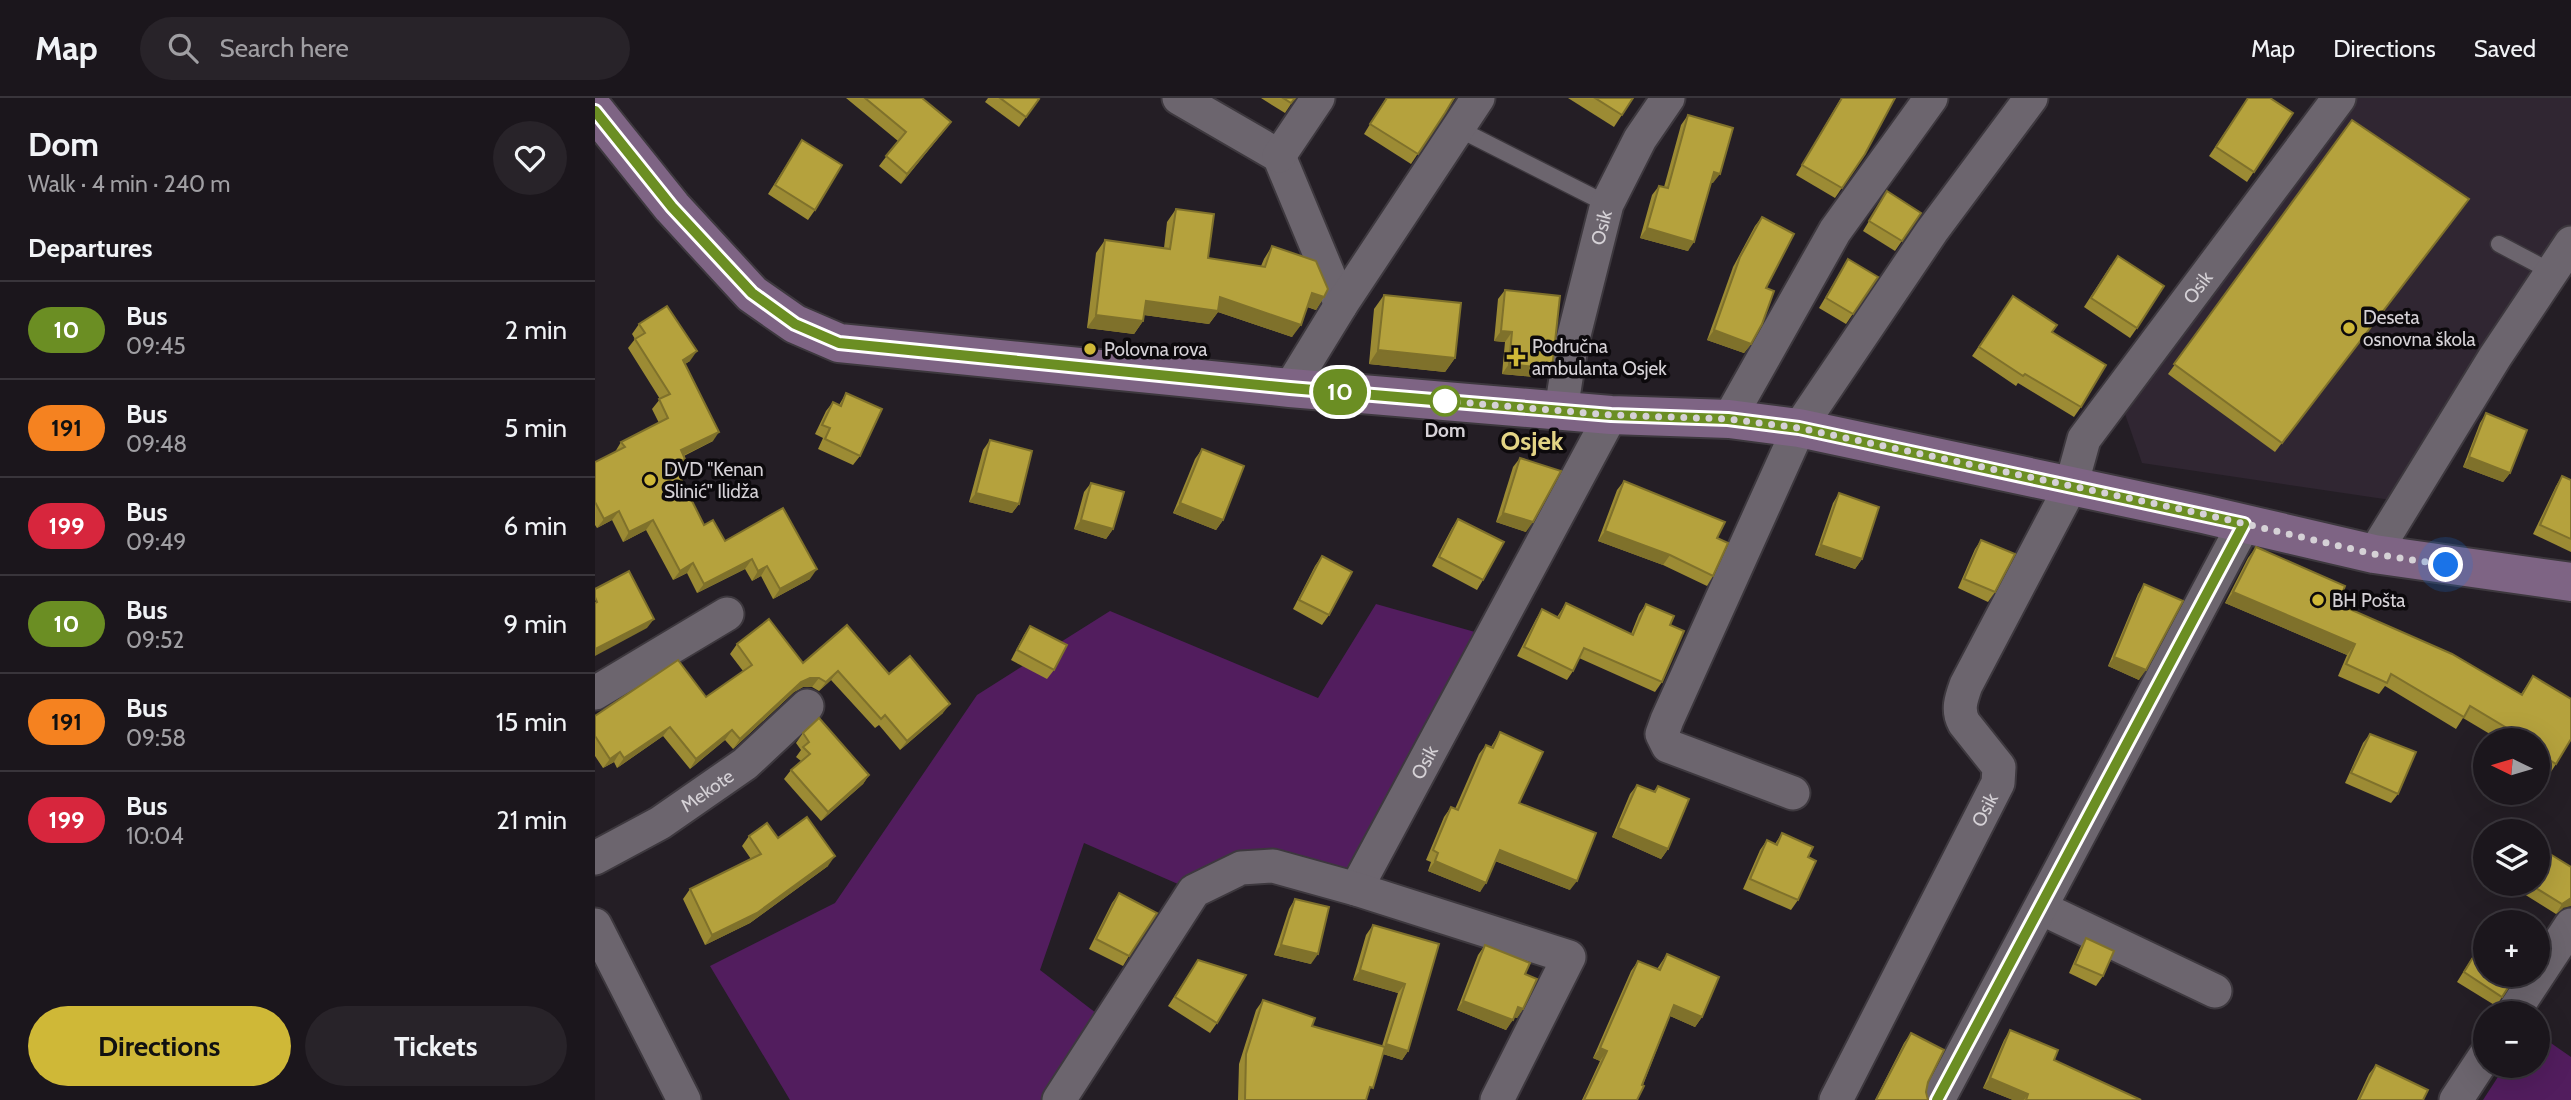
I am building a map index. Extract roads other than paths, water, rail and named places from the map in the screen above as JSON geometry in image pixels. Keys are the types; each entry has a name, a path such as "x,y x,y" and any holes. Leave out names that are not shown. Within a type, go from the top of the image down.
{"main road":[{"path":"598,123 752,293 795,324 839,343 1290,388 1611,415 1728,419 1799,428 2374,554 2571,582"}],"street":[{"path":"1179,98 1279,156 1341,305"},
{"path":"1279,156 1318,98"},
{"path":"1290,388 1341,305 1478,98"},
{"name":"Osik","path":"1561,410 1571,347 1607,204 1640,139 1668,98"},
{"path":"1728,419 1835,231 1931,98"},
{"path":"1793,793 1668,746 1662,734 1799,428 1932,231 2031,98"},
{"name":"Osik","path":"1836,1100 1998,783 1999,767 1964,723 1959,704 1965,685 2071,486 2084,439 2339,98"},
{"path":"2374,554 2550,271 2571,243"},
{"name":"Osik","path":"1356,889 1611,415"},
{"path":"1937,1100 2244,524"},
{"path":"595,693 727,614"},
{"name":"Mekote","path":"595,858 660,823 745,764 807,706"},
{"path":"1059,1100 1194,891 1241,868 1273,866 1356,889 1569,957 1497,1100"},
{"path":"2041,908 2215,991"},
{"path":"595,925 684,1100"},
{"path":"2521,1001 2571,925"},
{"path":"2456,1100 2473,1074"}],"lane":[{"path":"1457,128 1607,204"},
{"path":"2498,244 2550,271"}],"place":[{"name":"Deseta osnovna škola","path":"2349,328"},
{"name":"Polovna rova","path":"1090,349"},
{"name":"Područna ambulanta Osjek","path":"1516,357"},
{"name":"Dom","path":"1445,401"},
{"name":"DVD \"Kenan Slinić\" Ilidža","path":"650,480"},
{"name":"BH Pošta","path":"2318,600"}],"district":[{"name":"Osjek","path":"1532,441"}]}
